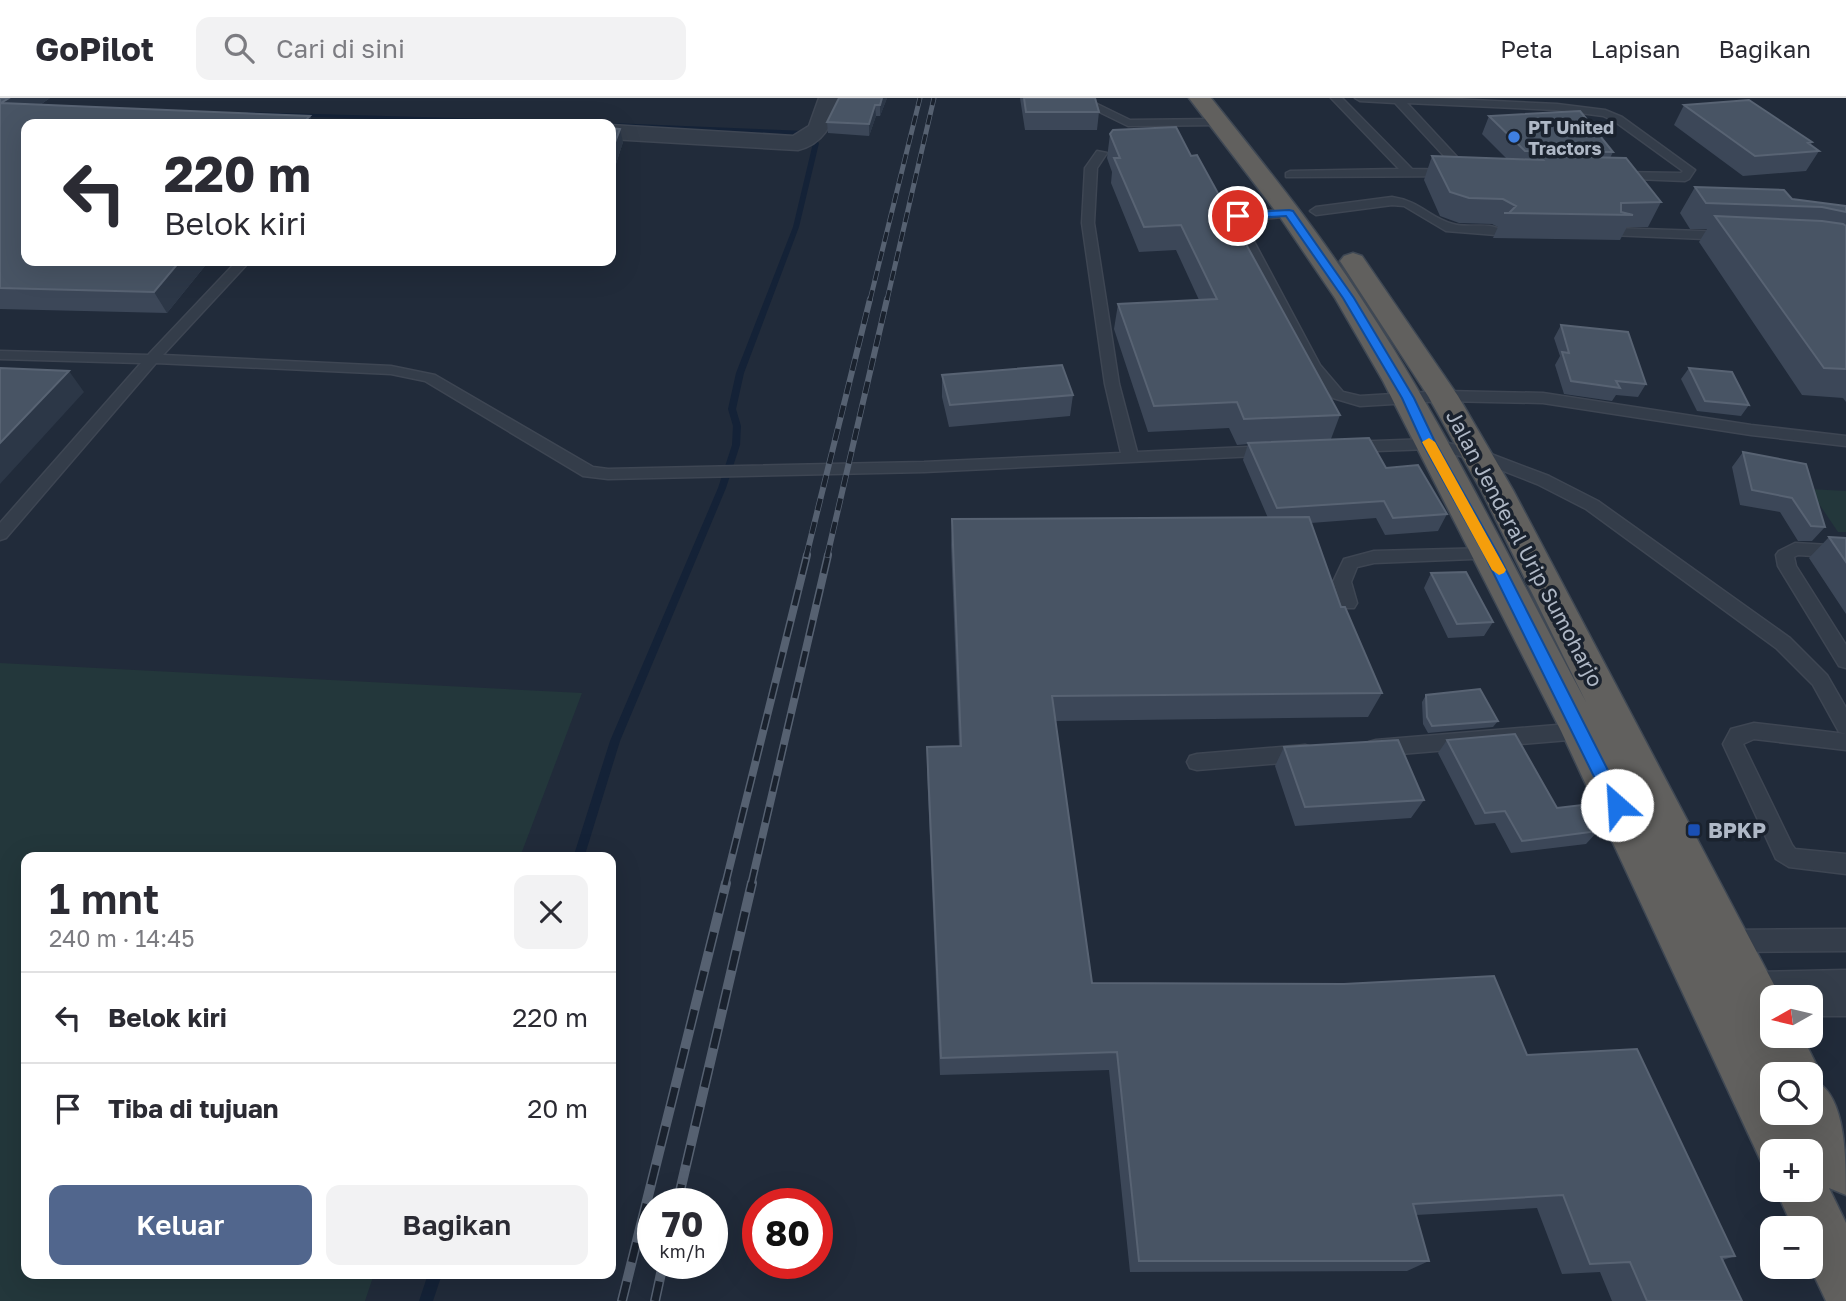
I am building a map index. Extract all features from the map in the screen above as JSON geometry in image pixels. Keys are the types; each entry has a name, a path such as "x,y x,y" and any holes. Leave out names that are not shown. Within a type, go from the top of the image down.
{"highway":[{"name":"Jalan Jenderal Urip Sumoharjo","path":"1200,98 1222,110 1290,175 1319,224 1348,298 1408,398 1581,731 1777,1139"},
{"name":"Jalan Jenderal Urip Sumoharjo","path":"1222,110 1376,293 1443,396 1590,667 1760,1007"},
{"path":"1822,1125 1846,1169"},
{"path":"1808,1202 1846,1282"}],"street":[{"path":"616,132 791,144 810,138 830,98"},
{"path":"1824,998 1846,993"}],"lane":[{"path":"1336,98 1409,172"},
{"path":"1360,98 1558,107 1605,113 1618,119 1689,170 1685,177 1672,178 1603,175"},
{"path":"1290,175 1409,172 1474,174 1398,100"},
{"path":"1089,103 1128,123 1222,110"},
{"path":"1101,153 1091,168 1088,223 1112,384 1130,456"},
{"path":"1496,231 1450,228 1407,202 1392,201 1319,224 1238,216 1235,218 1314,367 1338,395 1360,401 1443,396 1543,398 1751,430 1846,441"},
{"path":"1614,232 1737,237"},
{"path":"0,534 152,359 239,266"},
{"path":"0,355 391,370 430,378 589,472 608,474 924,467 1280,450"},
{"path":"1335,448 1430,444 1477,455 1543,480 1592,505 1783,643 1820,680 1846,726"},
{"path":"1846,552 1795,549 1784,555 1787,566 1846,661"},
{"path":"1348,603 1342,582 1350,563 1374,557 1491,554"},
{"path":"1360,749 1581,731"},
{"path":"1846,742 1754,731 1738,736 1733,744 1789,858 1846,864"},
{"path":"1197,762 1319,752"},
{"path":"1729,942 1846,940"}],"green space":[{"path":"1809,489 1846,491 1846,532 1838,532"},
{"path":"0,663 582,693 522,852 21,852 21,1279 372,1279 365,1301 0,1301"}],"building":[{"path":"0,98 9,98 1,103 310,116 307,119 21,119 21,266 176,266 154,292 0,288"},
{"path":"839,98 882,98 880,105 875,105 869,124 827,122"},
{"path":"1024,98 1095,98 1099,112 1026,112"},
{"path":"1749,100 1812,142 1808,143 1819,151 1755,156 1684,105"},
{"path":"1580,111 1613,152 1525,151 1489,116"},
{"path":"1176,127 1191,156 1197,155 1340,415 1244,419 1237,402 1154,406 1118,304 1217,299 1181,225 1144,227 1114,158 1120,158 1110,134 1113,130"},
{"path":"1432,156 1543,160 1539,156 1626,158 1661,202 1621,203 1621,212 1633,215 1504,213 1509,213 1516,206 1503,199 1469,198 1450,192"},
{"path":"1695,187 1784,190 1792,199 1846,206 1846,212 1822,207 1706,203"},
{"path":"1715,216 1822,221 1846,226 1846,369 1824,368"},
{"path":"1561,325 1628,332 1646,384 1616,381 1620,388 1571,381 1562,352 1569,353"},
{"path":"1062,365 1073,395 950,405 942,375"},
{"path":"0,368 69,371 0,443"},
{"path":"1689,368 1732,372 1749,405 1705,401"},
{"path":"1369,438 1386,468 1418,465 1447,514 1393,518 1384,501 1277,508 1248,443"},
{"path":"1743,452 1806,464 1825,527 1811,526 1792,498 1752,490"},
{"path":"1309,517 1341,607 1345,607 1382,693 1052,696 1092,983 1344,984 1494,976 1527,1055 1637,1049 1735,1256 1721,1257 1742,1301 1647,1301 1630,1262 1590,1264 1563,1195 1413,1204 1429,1261 1139,1261 1117,1052 941,1058 927,747 961,746 952,519"},
{"path":"1829,537 1846,538 1846,562"},
{"path":"1466,572 1493,622 1457,624 1431,573"},
{"path":"1480,689 1498,721 1432,726 1427,717 1426,695"},
{"path":"1515,734 1557,808 1582,805 1598,831 1522,841 1505,811 1485,813 1447,740"},
{"path":"1398,740 1424,800 1305,807 1284,747"}],"waterway":[{"path":"249,114 422,119"},
{"path":"580,852 615,741 722,488 736,445 737,426 732,409 740,373 796,227 816,143 807,133 616,125"},
{"path":"426,1301 433,1279"}],"railway":[{"path":"870,300 920,98"},
{"path":"887,300 934,98"},
{"path":"806,557 870,299"},
{"path":"827,557 887,299"},
{"path":"725,885 807,555"},
{"path":"751,885 828,555"},
{"path":"622,1301 726,883"},
{"path":"681,1188 752,883"},
{"path":"655,1301 660,1279"}],"slow traffic":[{"path":"1429,442 1499,570"}],"place":[{"name":"PT United Tractors","path":"1514,137"},
{"name":"BPKP","path":"1694,830"}],"route":[{"path":"1238,216 1289,213 1348,298 1408,398 1430,444 1491,554 1617,805"}]}
